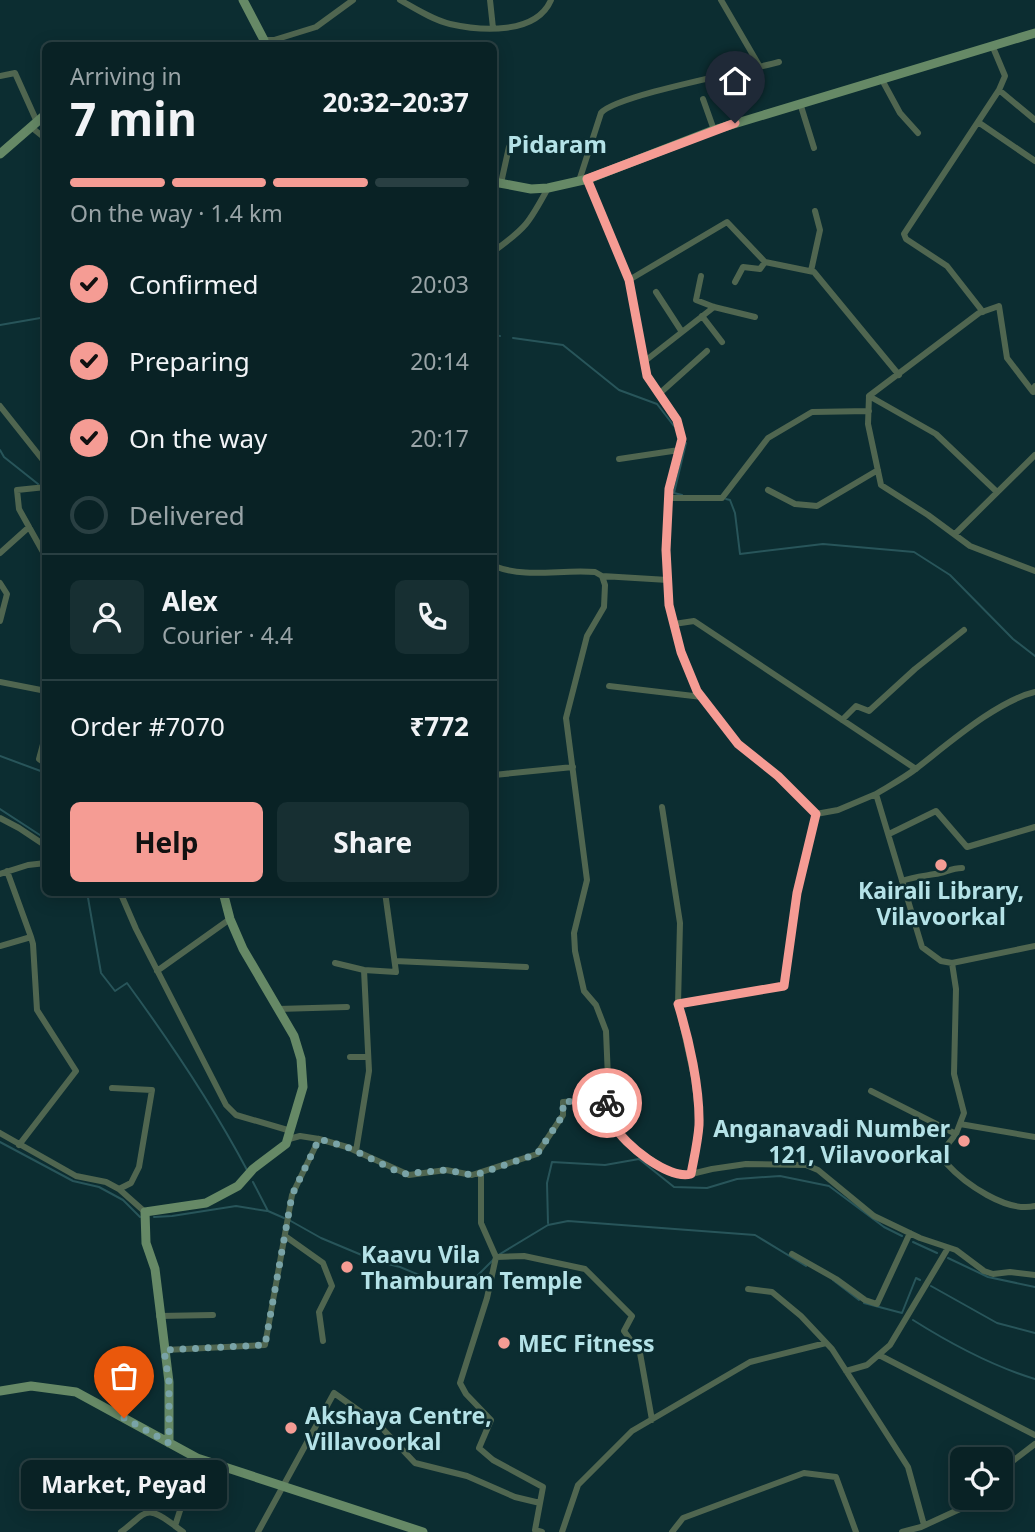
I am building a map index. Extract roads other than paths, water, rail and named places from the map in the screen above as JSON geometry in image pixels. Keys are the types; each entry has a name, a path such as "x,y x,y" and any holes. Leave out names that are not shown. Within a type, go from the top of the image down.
{"main road":[{"path":"243,0 264,42"},
{"path":"497,183 531,189 583,180 714,130 1035,33"},
{"path":"0,154 42,117"},
{"path":"169,1443 169,1382 155,1269 146,1243 145,1212 206,1202 238,1186 261,1162 280,1150 290,1135 304,1077 294,1036 249,961 230,919 224,896"},
{"path":"0,1391 31,1386 76,1392 197,1458 421,1532"}],"street":[{"path":"267,42 316,27 353,0"},
{"path":"400,0 449,24 493,28 507,28 535,20 548,8 551,0"},
{"path":"489,0 493,28"},
{"path":"721,0 760,67"},
{"path":"983,312 947,265 906,239 904,234 999,90 1005,76 992,45"},
{"path":"779,62 634,97 606,107 601,113 583,180 629,280 647,376 677,420 682,439 669,498 668,580 669,605 681,652 697,691 738,744 778,776 816,814"},
{"path":"0,76 15,73 34,124 42,134"},
{"path":"881,78 900,113 918,133"},
{"path":"999,90 1035,120"},
{"path":"703,99 714,130"},
{"path":"800,103 814,148"},
{"path":"978,122 1035,161"},
{"path":"497,183 509,147"},
{"path":"497,249 528,224 548,188"},
{"path":"811,271 820,230 815,211"},
{"path":"629,280 727,222 765,262 811,271 899,375"},
{"path":"735,282 743,267 760,269 765,262"},
{"path":"701,276 696,300 755,317"},
{"path":"656,292 682,332"},
{"path":"869,396 983,312 999,306 1007,358 1033,392 1035,386"},
{"path":"645,360 714,307"},
{"path":"702,316 722,342"},
{"path":"659,394 707,351"},
{"path":"869,396 868,424 881,485 970,546 1035,571"},
{"path":"869,396 936,434 997,492"},
{"path":"0,406 42,459"},
{"path":"669,498 722,498 768,438 811,412 869,411"},
{"path":"619,459 679,450"},
{"path":"955,534 1035,455"},
{"path":"768,491 795,504 817,506 878,470"},
{"path":"42,487 17,490 19,509 42,550"},
{"path":"0,553 29,527"},
{"path":"497,567 509,572 544,574 587,571 602,576 668,580"},
{"path":"602,576 606,585 604,607 587,636 566,718 587,880 574,933 584,991 596,1005 606,1031 606,1099 614,1126 629,1144 671,1173 683,1176 746,1164 806,1165 830,1178 874,1216 956,1250 984,1271 993,1274 1010,1272 1035,1275"},
{"path":"0,583 7,594 0,621"},
{"path":"674,624 694,621 916,769"},
{"path":"842,720 856,706 869,711 915,669 964,630"},
{"path":"0,682 42,690"},
{"path":"609,686 702,697"},
{"path":"816,814 838,810 876,794 916,769 944,745 989,714 1035,692"},
{"path":"497,775 573,767"},
{"path":"876,794 922,947 941,961 953,963 1035,946"},
{"path":"662,807 680,923 678,1004 694,1077 698,1111 699,1126 691,1174"},
{"path":"889,834 936,811 967,847 1035,827"},
{"path":"678,1004 784,986 797,893 816,814"},
{"path":"0,818 42,843"},
{"path":"19,1145 76,1071 37,1010 33,944 4,873 42,864"},
{"path":"902,881 962,868"},
{"path":"122,896 226,1105 236,1115 290,1135 319,1139 356,1151 409,1175 446,1170 472,1175 537,1154 563,1115 563,1102 606,1099"},
{"path":"335,963 364,970 396,972 386,896"},
{"path":"157,971 230,919"},
{"path":"0,946 30,937"},
{"path":"396,961 526,967"},
{"path":"953,963 956,989 954,1074 964,1113 956,1134 948,1144 946,1163 954,1172 1010,1207 1035,1206"},
{"path":"356,1151 369,1071 364,970"},
{"path":"278,1009 347,1007"},
{"path":"350,1057 368,1057"},
{"path":"112,1088 152,1090 139,1167 131,1183 119,1189"},
{"path":"871,1091 956,1134"},
{"path":"960,1124 1035,1137"},
{"path":"0,1133 76,1176 106,1182 119,1189 145,1212"},
{"path":"164,1350 265,1345 292,1195 319,1139"},
{"path":"481,1173 481,1223 496,1257 487,1298 460,1382 466,1394 491,1420 479,1448 493,1460 543,1487 535,1530 542,1532"},
{"path":"792,1254 836,1279 865,1300 877,1304 911,1233"},
{"path":"285,1236 323,1263 332,1286 319,1312 323,1342"},
{"path":"846,1371 867,1364 890,1345 948,1248"},
{"path":"496,1257 524,1256 585,1269 632,1316 624,1331 640,1353 652,1420"},
{"path":"748,1289 772,1292 801,1316 826,1343 908,1467 924,1525"},
{"path":"159,1317 213,1315"},
{"path":"562,1532 578,1485 632,1431 750,1362 826,1343"},
{"path":"879,1355 1035,1436"},
{"path":"258,1532 334,1393 379,1425 415,1463 467,1476 515,1497 540,1503"},
{"path":"1013,1461 1035,1444"},
{"path":"175,1526 197,1458"},
{"path":"673,1532 683,1518 804,1473 836,1476 856,1532"},
{"path":"902,1532 957,1510"},
{"path":"121,1532 135,1518 147,1512 155,1513 183,1532"}],"waterway":[{"path":"0,325 42,318"},
{"path":"513,338 563,345 619,390 657,404 674,426"},
{"path":"682,495 674,493 686,443"},
{"path":"0,450 4,457 38,484"},
{"path":"726,499 730,500 735,513 740,554 823,544 914,552 950,575 1013,639 1035,656"},
{"path":"0,756 42,772"},
{"path":"0,809 42,836"},
{"path":"88,896 101,973 115,991 127,983 190,1074 247,1170"},
{"path":"0,1142 73,1181 99,1187 123,1200 140,1217"},
{"path":"548,1223 547,1183 552,1162 605,1165 639,1159 674,1187 707,1188 737,1179 780,1176 829,1186 884,1227 902,1236"},
{"path":"253,1182 268,1211 284,1218"},
{"path":"154,1217 236,1206 267,1211"},
{"path":"289,1220 321,1238 453,1289 474,1279 493,1260"},
{"path":"500,1254 548,1225 568,1221 755,1235 806,1266"},
{"path":"913,1242 937,1253"},
{"path":"948,1258 988,1277 1035,1287"},
{"path":"864,1303 902,1313 916,1278 920,1280"},
{"path":"833,1280 859,1300"},
{"path":"931,1286 997,1323 1035,1333"},
{"path":"913,1320 972,1354 1035,1379"}],"place":[{"name":"Kairali Library, Vilavoorkal","path":"941,865"},
{"name":"Anganavadi Number 121, Vilavoorkal","path":"964,1141"},
{"name":"Kaavu Vila Thamburan Temple","path":"347,1267"},
{"name":"MEC Fitness","path":"504,1343"},
{"name":"Market, Peyad","path":"124,1418"},
{"name":"Akshaya Centre, Villavoorkal","path":"291,1428"}],"district":[{"name":"Pidaram","path":"557,143"}]}
